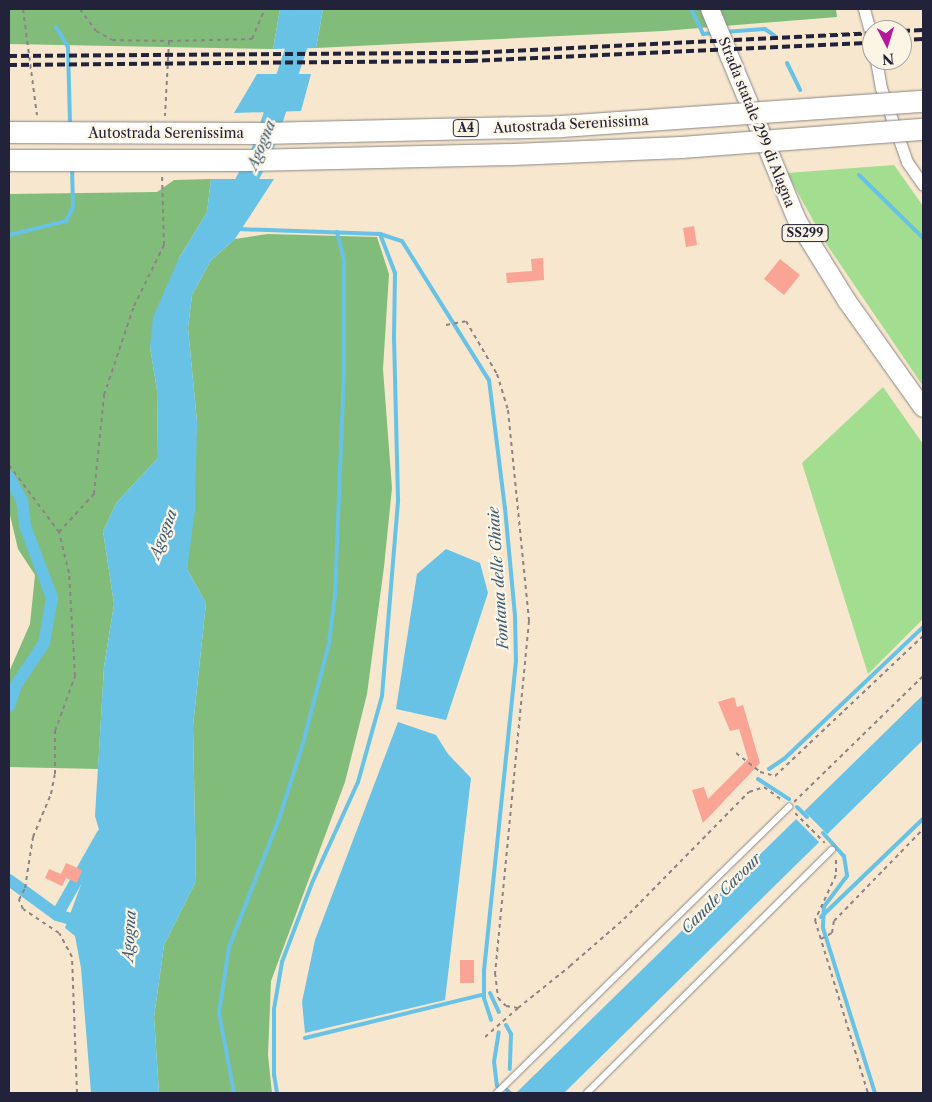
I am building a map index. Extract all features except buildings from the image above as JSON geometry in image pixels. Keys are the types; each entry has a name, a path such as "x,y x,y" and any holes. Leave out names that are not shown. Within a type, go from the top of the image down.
{"highway":[{"name":"Autostrada Serenissima","path":"9,132 261,133 561,126 923,101"},
{"name":"Autostrada Serenissima","path":"9,160 249,160 513,154 682,147 923,129"}],"main road":[{"name":"Strada statale 299 di Alagna","path":"710,9 798,222 847,301 923,408"}],"street":[{"path":"878,70 881,88 907,162 923,185"}],"lane":[{"path":"496,1093 791,809"},
{"path":"587,1093 830,848"}],"path":[{"path":"23,9 37,115"},
{"path":"80,9 96,31 112,40 169,41 252,39 265,9"},
{"path":"165,117 169,41"},
{"path":"59,532 94,494 104,395 134,306 164,244 162,174"},
{"path":"448,325 466,321 497,374 508,410 529,621 495,973 498,998 506,1006 518,1008"},
{"path":"9,465 59,532 70,573 75,676 55,731 55,774 33,837 25,888 18,900 23,908 59,933 72,957 77,1093"},
{"path":"736,753 760,772 775,776 923,636"},
{"path":"791,809 923,676"},
{"path":"485,1037 624,919 749,792 764,787 791,809 830,848 836,875 815,920 868,1093"},
{"path":"821,939 830,934 834,921 923,829"}],"green space":[{"path":"9,9 280,9 273,49 9,44"},
{"path":"323,9 836,9 837,17 663,31 316,48"},
{"path":"894,165 923,206 923,386 825,242 787,173"},
{"path":"211,179 207,212 179,258 150,347 157,390 158,458 117,502 103,531 114,604 104,667 98,769 9,767 9,672 30,624 35,575 18,549 9,511 9,194 157,192 174,180"},
{"path":"268,234 377,237 389,274 383,369 392,488 384,567 367,694 345,782 271,981 268,1055 272,1093 159,1093 154,1017 164,945 196,881 193,726 206,603 187,569 197,422 188,328 192,295 211,260 235,239"},
{"path":"883,387 923,444 923,619 868,674 802,463"}],"water":[{"path":"280,9 323,9 316,48 273,49"},
{"path":"257,74 311,74 301,111 234,113"},
{"path":"211,179 274,179 235,239 211,260 192,295 188,328 197,422 195,510 187,569 206,603 193,726 196,881 164,945 154,1017 159,1093 91,1093 81,968 75,936 65,928 100,833 95,816 104,667 114,604 103,531 117,502 158,458 157,390 150,347 153,317 179,258 207,212"},
{"path":"446,549 480,563 488,593 446,720 396,709 417,574"},
{"name":"Canale Cavour","path":"923,695 923,740 564,1093 516,1093"},
{"path":"398,722 436,735 448,754 471,778 445,1000 305,1033 302,1002 315,940"}],"pier":[{"path":"274,176 276,179 209,179 211,177"},
{"path":"803,810 829,836 821,844 795,818"}],"waterway":[{"name":"Agogna","path":"233,204 261,152 299,38 303,9"},
{"path":"691,9 703,34 715,33"},
{"path":"56,27 68,47 70,125"},
{"path":"724,32 765,29 775,36"},
{"path":"787,63 800,90"},
{"path":"9,235 66,221 73,207 72,167"},
{"path":"859,175 923,238"},
{"name":"Fontana delle Ghiaie","path":"237,229 380,234 402,241 489,380 505,508 515,615 516,661 484,970 484,998 491,1020"},
{"path":"234,1093 219,1013 229,947 280,816 303,743 329,643 335,595 344,372 344,260 337,232"},
{"path":"277,1093 274,1075 274,1009 282,962 312,883 358,782 382,696 398,500 394,338 395,273 380,234"},
{"path":"9,477 22,500 25,526 52,598 44,643 16,685 9,706"},
{"path":"769,769 784,759 923,627"},
{"path":"758,779 789,799"},
{"path":"797,807 807,817"},
{"path":"821,917 923,819"},
{"path":"823,833 844,856 847,876 824,906 823,928 875,1093"},
{"path":"57,915 102,835"},
{"path":"9,880 57,915 85,923"},
{"path":"490,993 499,1012"},
{"path":"305,1038 481,995"},
{"path":"506,1025 511,1034 510,1069"},
{"name":"Fontana delle Ghiaie","path":"497,1086 494,1062 499,1032"},
{"path":"507,1090 510,1093"}],"railway":[{"path":"912,31 923,30"},
{"path":"9,56 470,53 862,33"},
{"path":"912,40 923,39"},
{"path":"9,65 470,61 862,43"}]}
